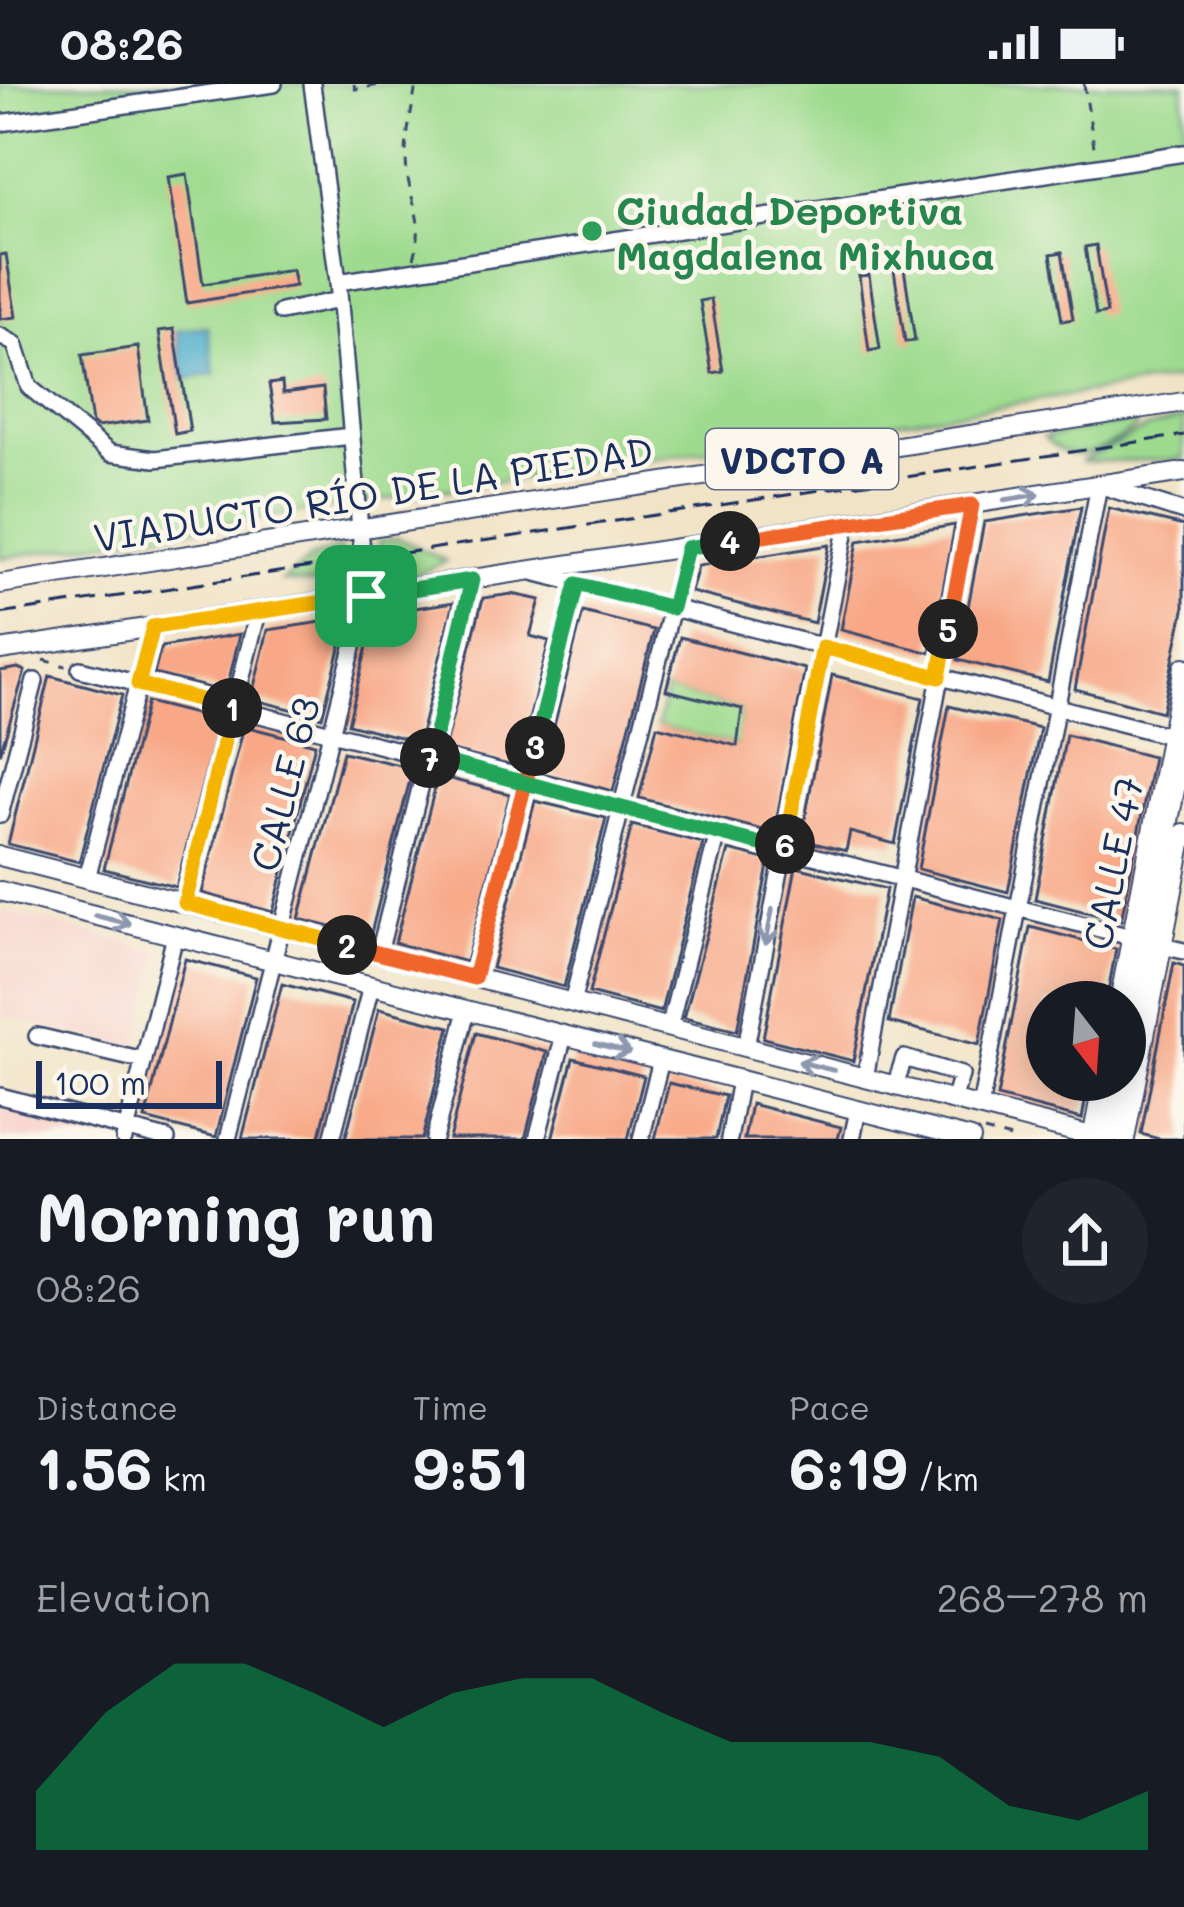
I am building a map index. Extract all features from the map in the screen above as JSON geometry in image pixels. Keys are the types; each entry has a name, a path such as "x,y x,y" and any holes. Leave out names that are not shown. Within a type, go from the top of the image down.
{"main road":[{"name":"VIADUCTO RÍO DE LA PIEDAD","path":"0,584 1184,402"},
{"name":"VDCTO A","path":"0,650 1184,472"},
{"name":"CALLE 47","path":"1122,981 1180,740 1184,667"},
{"path":"1137,981 1180,740"},
{"name":"CALLE 47","path":"1125,1139 1184,833"},
{"path":"0,856 1098,1138"},
{"path":"0,891 970,1139"},
{"path":"1098,1138 1101,1101"},
{"path":"1098,1138 1111,1101"}],"street":[{"path":"0,123 274,84"},
{"name":"CALLE 63","path":"228,1139 366,596 338,282 313,86"},
{"path":"338,282 1184,153"},
{"path":"281,312 339,300"},
{"path":"0,336 15,344 29,387 110,453 155,459 351,436"},
{"path":"980,1108 1100,485 1184,512"},
{"path":"865,1078 907,886 907,852 972,505"},
{"path":"746,1047 847,524"},
{"path":"572,1003 687,548"},
{"path":"530,572 1180,740"},
{"path":"379,953 432,764 436,723 472,580"},
{"path":"474,978 577,584"},
{"path":"185,903 258,611"},
{"path":"87,878 153,627"},
{"path":"80,669 406,752 432,764 525,782 907,886 1131,937"},
{"path":"0,815 35,681"},
{"path":"669,1028 718,833"},
{"path":"125,1134 175,936"},
{"path":"1162,946 1184,951"},
{"path":"332,1139 371,986"},
{"path":"434,1139 467,1010"},
{"path":"537,1139 564,1035"},
{"path":"37,1036 144,1061"},
{"path":"896,1086 904,1058 961,1075 953,1101"},
{"path":"640,1139 661,1060"},
{"path":"729,1139 740,1080"},
{"path":"0,1096 125,1134 166,1139"},
{"path":"852,1139 858,1110"}],"path":[{"path":"354,84 355,89 387,84"},
{"path":"410,272 422,229 407,173 406,138 416,84"},
{"path":"1084,84 1097,166"},
{"path":"52,641 44,660 80,669"}],"shaded area":[{"path":"0,910 160,952 135,1050 0,1015"},
{"path":"0,1104 113,1134 112,1139 0,1139"}],"green space":[{"name":"Ciudad Deportiva Magdalena Mixhuca","path":"0,84 1184,84 1184,378 0,558"},
{"path":"1184,418 1184,459 1080,462 1147,428"},
{"path":"1136,421 1136,428 1089,453 1066,452 1044,437"},
{"path":"398,538 446,561 414,576 384,580 379,541"},
{"path":"340,548 345,586 282,581 313,557"},
{"path":"666,690 742,709 738,746 657,726"}],"water":[{"path":"207,326 215,374 184,379 176,331"}],"building":[{"path":"187,174 203,284 292,270 295,286 187,303 168,177"},
{"path":"1096,245 1107,313 1096,315 1085,247"},
{"path":"1062,252 1073,319 1062,321 1051,254"},
{"path":"6,254 16,317 0,319 0,255"},
{"path":"904,268 915,341 905,342 894,270"},
{"path":"869,275 880,349 869,351 859,276"},
{"path":"711,299 723,371 712,373 700,301"},
{"path":"174,329 190,431 175,434 159,331"},
{"path":"138,347 148,420 97,427 92,423 82,355"},
{"path":"282,382 283,393 323,388 326,419 275,422 269,384"},
{"path":"1081,507 1048,682 958,660 984,522"},
{"path":"1109,508 1184,526 1184,610 1162,712 1075,689"},
{"path":"955,525 931,653 841,630 858,541"},
{"path":"829,545 814,623 691,592 698,566"},
{"path":"512,594 540,600 530,636 549,641 517,767 444,749 483,598"},
{"path":"454,602 419,742 348,724 375,614"},
{"path":"583,612 654,630 613,791 542,773"},
{"path":"348,618 322,717 251,699 268,630"},
{"path":"240,634 226,692 154,674 161,647"},
{"path":"680,637 805,669 774,833 639,798 657,726 737,746 742,709 666,690"},
{"path":"0,671 25,671 0,754"},
{"path":"832,675 923,698 895,844 850,832 846,851 801,840"},
{"path":"50,676 122,695 79,862 8,844"},
{"path":"147,702 219,720 176,887 104,869"},
{"path":"949,706 1040,728 1008,892 918,869"},
{"path":"244,726 315,744 273,912 202,893"},
{"path":"1066,735 1153,757 1121,921 1035,899"},
{"path":"343,752 413,768 370,937 299,919"},
{"path":"438,776 510,794 466,962 395,943"},
{"path":"535,801 606,818 564,987 492,968"},
{"path":"632,825 703,843 661,1012 589,993"},
{"path":"729,850 769,860 737,1031 684,1018"},
{"path":"796,867 886,889 853,1061 763,1038"},
{"path":"912,897 1003,920 979,1045 889,1022"},
{"path":"1030,927 1116,949 1110,981 1026,981 1026,1101 1085,1101 1082,1119 997,1097"},
{"path":"185,959 256,977 216,1137 145,1119"},
{"path":"1174,963 1184,966 1184,1139 1159,1139 1141,1134"},
{"path":"282,984 353,1002 319,1139 242,1139"},
{"path":"379,1009 450,1027 422,1139 345,1139"},
{"path":"476,1033 547,1052 525,1139 449,1139"},
{"path":"573,1058 644,1076 628,1139 552,1139"},
{"path":"669,1083 725,1096 716,1139 655,1139"},
{"path":"751,1104 841,1127 838,1139 744,1139"}],"railway":[{"path":"0,614 1184,435"}],"place":[{"name":"Ciudad Deportiva Magdalena Mixhuca","path":"592,231"}],"route":[{"path":"366,596 153,627 138,684 234,708 185,903 474,978 525,782 577,584 672,608 687,548 972,505 939,677 823,647 784,850 525,782 428,757 472,580 366,596"}]}
